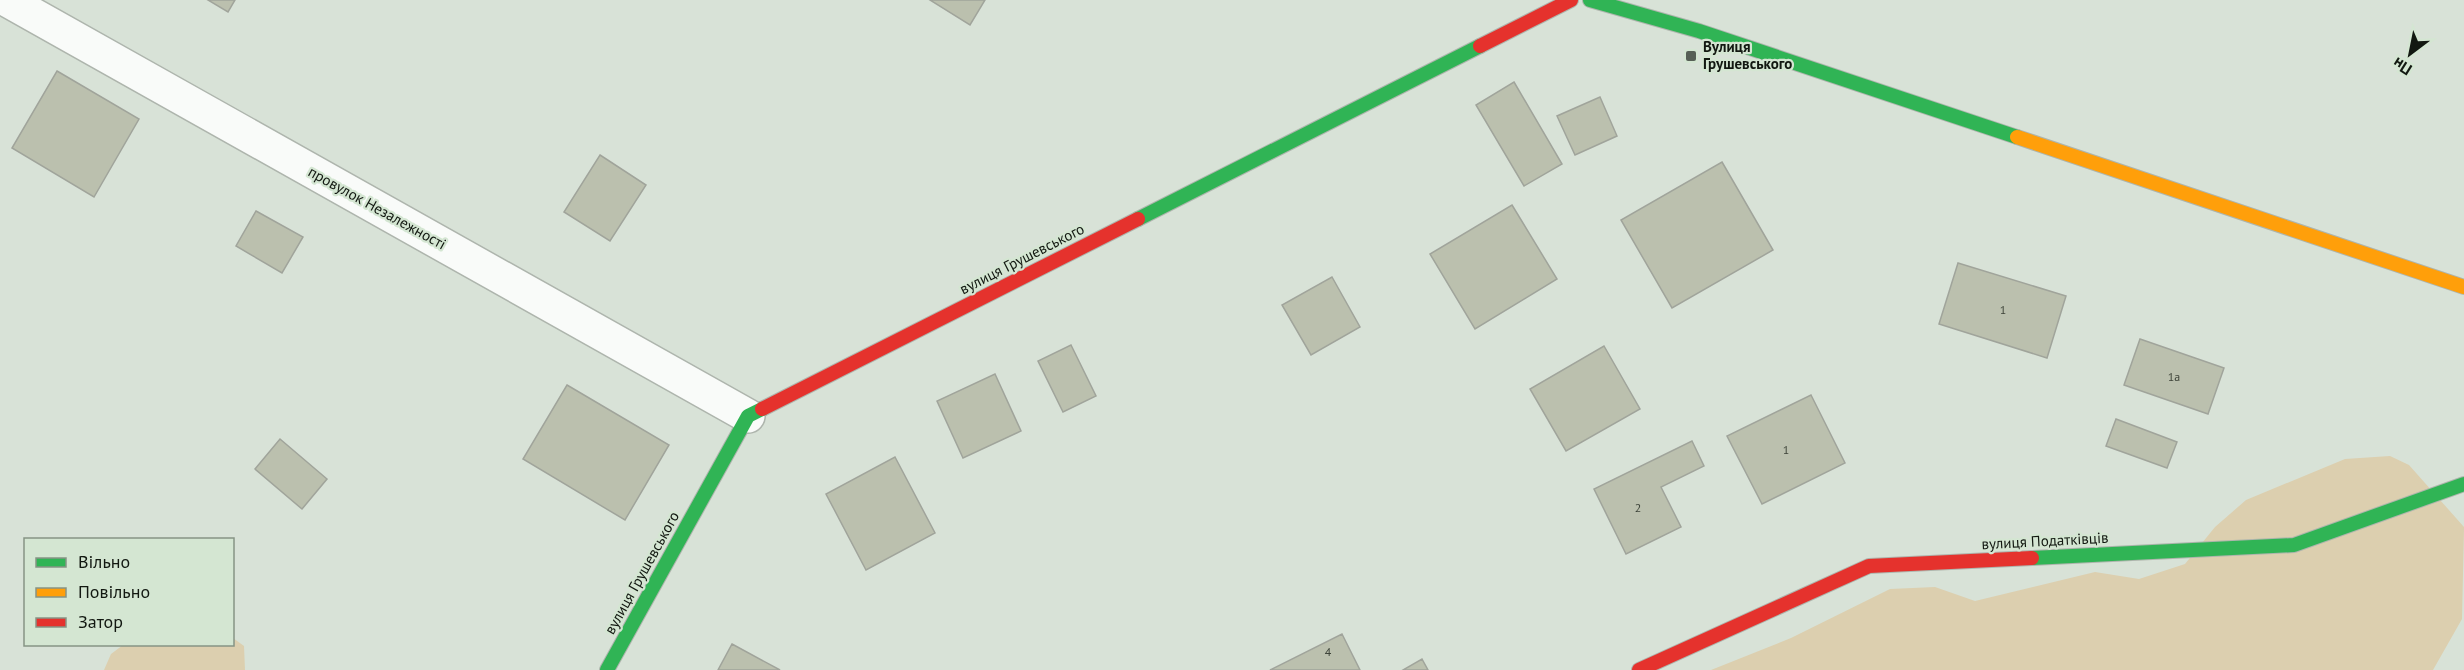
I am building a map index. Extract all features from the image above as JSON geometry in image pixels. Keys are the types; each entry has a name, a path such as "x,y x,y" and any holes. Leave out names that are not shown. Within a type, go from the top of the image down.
{"street":[{"name":"провулок Незалежності","path":"7,0 747,416"},
{"name":"вулиця Грушевського","path":"607,670 747,416 1571,0"},
{"path":"1590,0 1699,31 2464,287"},
{"name":"вулиця Податківців","path":"1639,670 1869,566 2294,545 2464,484"}],"shaded area":[{"path":"2390,456 2409,465 2464,527 2462,619 2433,670 1711,670 1791,638 1890,589 1935,587 1975,601 2095,572 2139,579 2185,564 2215,527 2246,500 2345,459"},
{"path":"234,639 244,646 245,670 104,670 111,654 122,646 234,646"}],"building":[{"path":"208,0 235,0 228,12"},
{"path":"930,0 985,0 970,25"},
{"path":"57,71 139,119 94,197 12,148"},
{"path":"1514,82 1562,164 1524,186 1476,105"},
{"path":"1600,97 1617,136 1575,155 1557,116"},
{"path":"600,155 646,185 610,241 564,212"},
{"path":"1722,162 1773,250 1672,308 1621,220"},
{"path":"1512,205 1557,279 1475,329 1430,254"},
{"path":"256,211 303,237 282,273 236,246"},
{"path":"1958,263 2066,296 2047,358 1939,324"},
{"path":"1332,277 1360,327 1311,355 1282,305"},
{"path":"2140,339 2224,368 2208,414 2124,385"},
{"path":"1071,345 1096,396 1063,412 1038,361"},
{"path":"1604,346 1640,409 1566,451 1530,389"},
{"path":"995,374 1021,431 963,458 937,401"},
{"path":"567,385 669,445 625,520 523,459"},
{"path":"1811,395 1845,463 1762,504 1727,436"},
{"path":"2116,419 2177,442 2167,468 2106,446"},
{"path":"280,439 327,479 302,509 255,469"},
{"path":"1692,441 1704,466 1661,487 1681,527 1626,554 1594,489"},
{"path":"895,457 935,533 866,570 826,494"},
{"path":"1342,634 1360,670 1270,670"},
{"path":"732,644 780,670 718,670"},
{"path":"1422,659 1428,670 1403,670"}],"traffic: fast":[{"path":"1590,0 1699,31 2017,137"},
{"path":"1138,219 1480,46"},
{"path":"607,670 748,416 762,409"},
{"path":"2032,558 2294,545 2464,484"}],"traffic: slow":[{"path":"2017,137 2464,287"}],"traffic: jam":[{"path":"1480,46 1571,0"},
{"path":"762,409 1138,219"},
{"path":"1639,670 1869,566 2032,558"}],"place":[{"name":"Вулиця Грушевського","path":"1691,56"}]}
